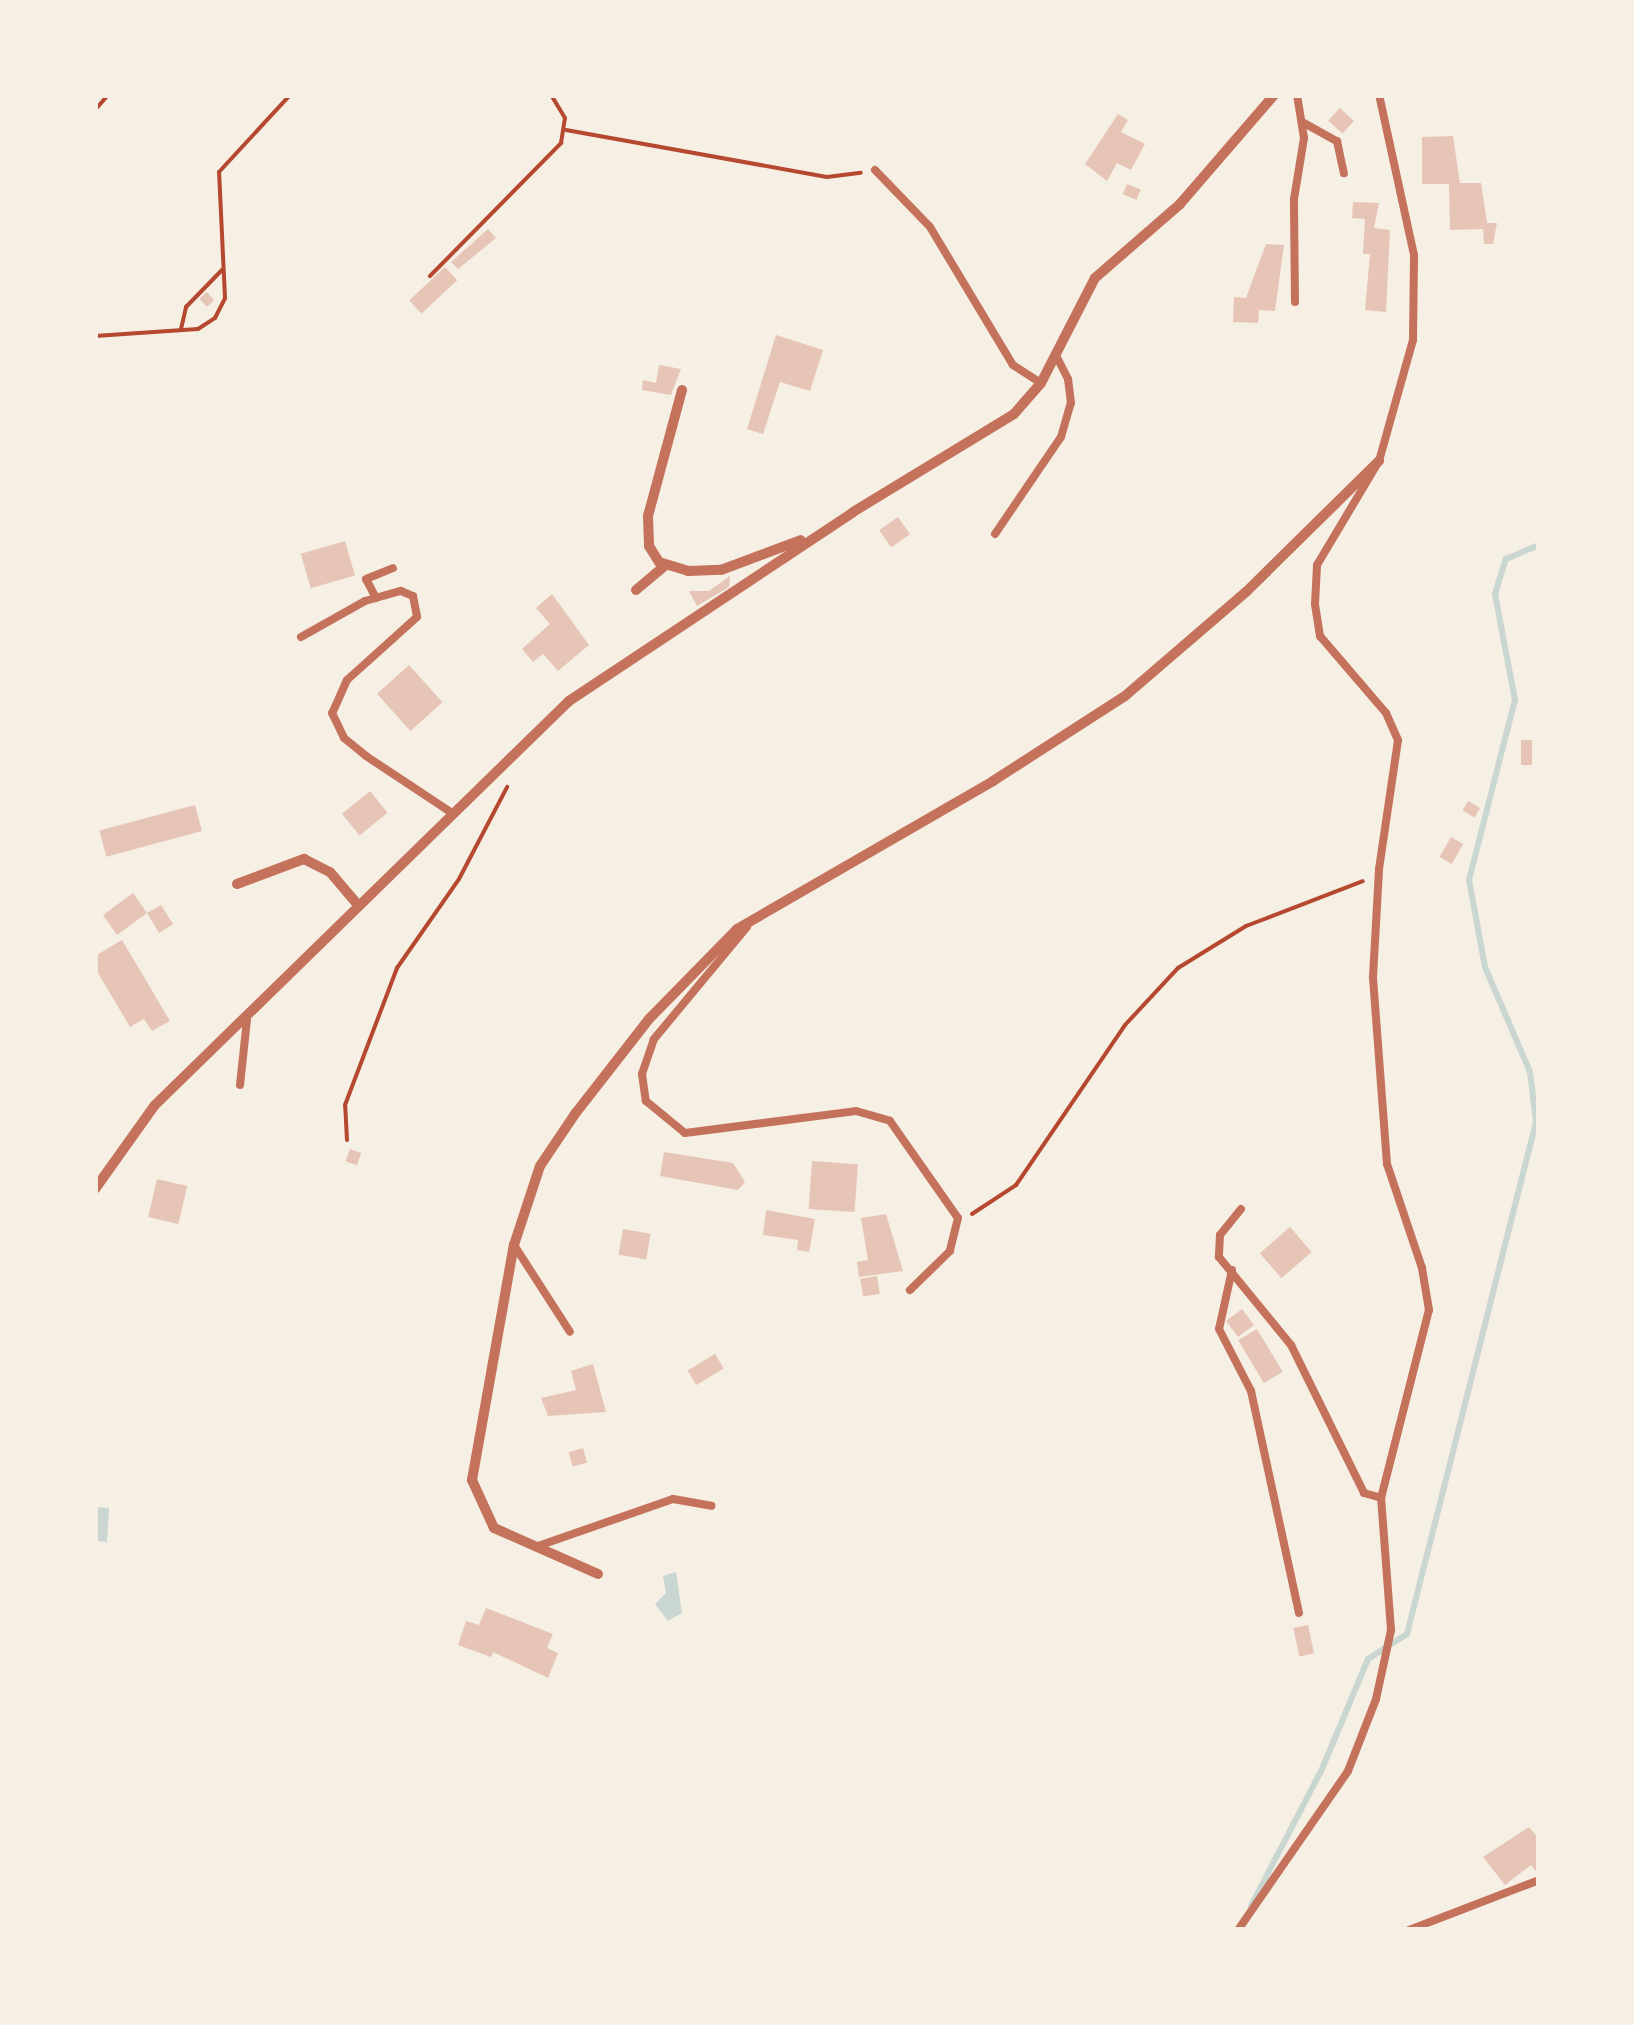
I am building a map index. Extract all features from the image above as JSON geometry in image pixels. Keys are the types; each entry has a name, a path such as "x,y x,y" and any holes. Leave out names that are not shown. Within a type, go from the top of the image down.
{"street":[{"path":"95,1189 155,1105 569,701 837,523 1014,414 1041,383 1095,278 1180,204 1274,95"},
{"path":"682,390 648,516 649,546 666,564 721,570 837,523"},
{"path":"598,1574 494,1528 472,1480 514,1245 540,1166 612,1064 687,974 764,909 924,822 1112,705 1199,636 1379,461"},
{"path":"636,590 666,564"},
{"path":"236,884 304,859 330,872 357,904"}],"lane":[{"path":"1295,302 1294,199 1304,123 1297,95"},
{"path":"1238,1930 1348,1771 1376,1700 1390,1630 1381,1498 1429,1310 1422,1268 1387,1164 1373,977 1379,869 1398,740 1386,713 1320,636 1316,604 1317,565 1379,461 1414,340 1414,255 1379,95"},
{"path":"1304,123 1337,140 1344,173"},
{"path":"875,170 939,240 1014,364 1041,383"},
{"path":"995,534 1061,436 1071,403 1055,354"},
{"path":"376,598 366,579 393,568"},
{"path":"301,637 376,598 407,592 416,601 417,617 339,690 332,702 335,723 389,775 452,813"},
{"path":"764,909 654,1039 642,1074 646,1101 686,1134 789,1117 880,1116 906,1138 958,1218 950,1251 910,1290"},
{"path":"240,1085 247,1019"},
{"path":"1241,1208 1220,1235 1219,1257 1292,1345 1364,1493 1381,1498"},
{"path":"514,1245 570,1332"},
{"path":"1232,1270 1219,1329 1251,1391 1299,1613"},
{"path":"538,1546 672,1499 711,1506"},
{"path":"1409,1930 1539,1880"}],"path":[{"path":"95,110 108,95"},
{"path":"95,336 207,325 222,309 219,172 290,95"},
{"path":"430,276 557,149 566,130 551,95"},
{"path":"566,130 827,176 875,170"},
{"path":"181,330 186,307 223,269"},
{"path":"348,1140 345,1105 397,968 496,812 510,757"},
{"path":"958,1218 996,1203 1016,1185 1125,1025 1178,968 1246,926 1339,892 1379,869"}],"shaded area":[{"path":"95,1507 109,1508 107,1542 95,1541"},
{"path":"676,1572 682,1613 668,1621 655,1604 666,1593 663,1576"}],"building":[{"path":"1340,108 1354,121 1342,133 1328,120"},
{"path":"1118,114 1128,120 1121,132 1145,144 1131,170 1117,163 1107,181 1085,164"},
{"path":"1453,136 1460,183 1481,183 1487,223 1497,223 1493,244 1484,244 1483,229 1450,230 1449,184 1422,184 1422,137"},
{"path":"1127,184 1141,190 1137,200 1123,194"},
{"path":"1353,202 1379,203 1374,228 1390,230 1386,312 1365,310 1370,254 1363,254 1365,219 1352,218"},
{"path":"488,229 496,238 458,269 451,262"},
{"path":"1266,244 1284,245 1275,311 1259,310 1258,323 1233,322 1234,297 1246,298"},
{"path":"445,267 457,280 421,314 409,300"},
{"path":"207,292 214,300 207,307 199,299"},
{"path":"776,335 823,350 810,391 780,382 763,434 747,429"},
{"path":"659,365 681,369 671,395 642,390 643,380 656,383"},
{"path":"898,517 910,534 891,547 879,530"},
{"path":"345,541 355,576 311,588 301,554"},
{"path":"730,576 729,587 697,606 689,591 709,591"},
{"path":"552,594 589,645 558,671 543,654 533,662 522,649 550,624 536,608"},
{"path":"409,665 442,702 411,731 377,694"},
{"path":"1521,740 1532,740 1532,765 1521,765"},
{"path":"370,791 388,813 360,835 342,814"},
{"path":"1468,801 1480,808 1475,818 1462,811"},
{"path":"195,805 202,831 106,857 99,831"},
{"path":"1451,837 1463,844 1452,864 1440,857"},
{"path":"133,893 147,913 117,935 103,915"},
{"path":"161,905 173,924 159,933 147,913"},
{"path":"122,940 170,1021 152,1031 144,1019 130,1027 95,968 95,956"},
{"path":"350,1149 361,1153 357,1165 346,1161"},
{"path":"664,1152 733,1163 745,1182 738,1190 660,1176"},
{"path":"812,1161 858,1164 855,1212 809,1209"},
{"path":"157,1179 187,1186 178,1224 148,1217"},
{"path":"766,1210 815,1219 809,1252 797,1250 798,1240 763,1235"},
{"path":"886,1214 903,1271 859,1277 857,1262 868,1260 861,1218"},
{"path":"1290,1227 1312,1252 1281,1278 1260,1253"},
{"path":"623,1229 651,1234 646,1259 618,1255"},
{"path":"877,1276 880,1294 863,1296 860,1279"},
{"path":"1242,1309 1254,1325 1238,1337 1226,1321"},
{"path":"1257,1329 1283,1372 1264,1383 1238,1340"},
{"path":"715,1354 724,1369 696,1385 688,1370"},
{"path":"593,1364 606,1412 548,1416 541,1398 576,1390 571,1371"},
{"path":"583,1448 587,1462 573,1467 569,1452"},
{"path":"486,1608 553,1634 547,1648 558,1653 548,1678 493,1652 491,1657 458,1645 466,1621 479,1625"},
{"path":"1308,1625 1314,1653 1299,1656 1293,1628"},
{"path":"1529,1827 1539,1839 1539,1875 1531,1865 1505,1885 1483,1857"}],"waterway":[{"path":"1251,1906 1322,1769 1368,1659 1407,1634 1536,1122 1530,1072 1485,967 1469,880 1515,700 1495,594 1506,559 1539,545"}]}
